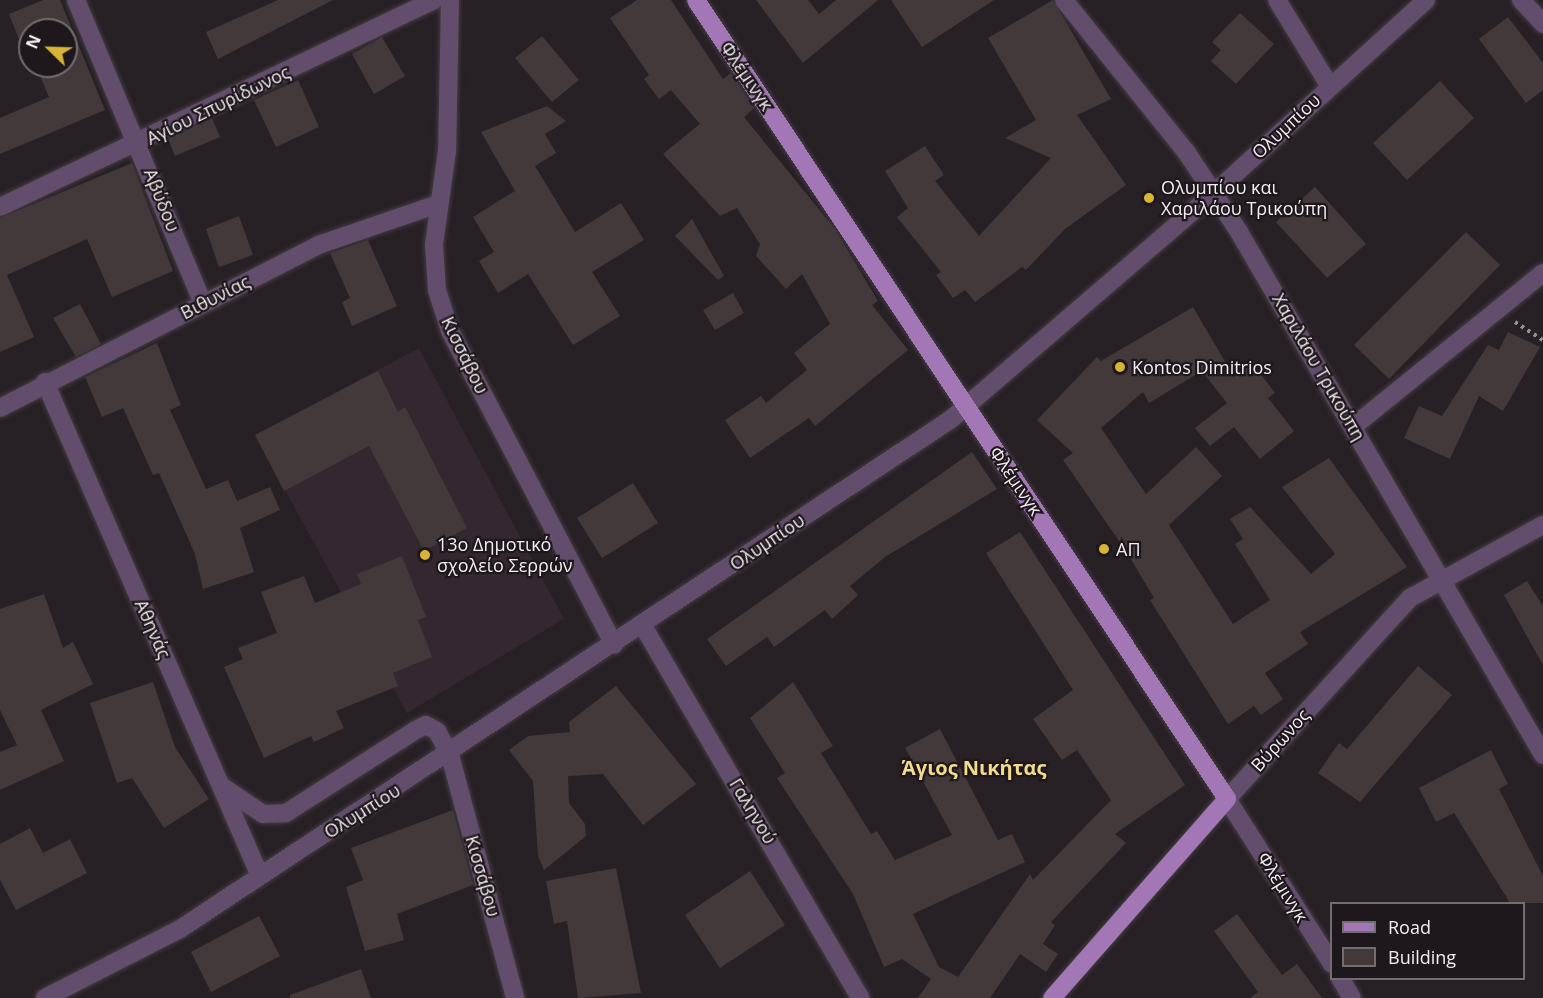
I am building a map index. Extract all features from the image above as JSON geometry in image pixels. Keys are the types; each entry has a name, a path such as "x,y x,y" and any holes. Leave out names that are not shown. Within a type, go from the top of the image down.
{"main road":[{"name":"Φλέμινγκ","path":"696,0 1227,799"},
{"name":"Βύρωνος","path":"1052,998 1227,799"}],"street":[{"name":"Αβύδου","path":"76,0 138,143 203,303"},
{"name":"Αγίου Σπυρίδωνος","path":"0,207 434,0"},
{"name":"Κισσάβου","path":"450,0 447,151 438,204 434,276 450,331 614,645"},
{"name":"Χαριλάου Τρικούπη","path":"1064,0 1166,125 1213,194 1354,426 1543,755"},
{"path":"1277,0 1329,85"},
{"name":"Ολυμπίου","path":"45,998 141,952 450,755 966,407 1213,194 1329,85 1426,0"},
{"path":"1521,0 1543,24"},
{"name":"Βιθυνίας","path":"0,408 45,382 321,244 438,204"},
{"path":"1354,426 1543,273"},
{"name":"Αθηνάς","path":"45,382 260,876"},
{"name":"Βύρωνος","path":"1227,799 1401,607 1443,580 1543,525"},
{"name":"Γαληνού","path":"643,626 860,998"},
{"name":"Κισσάβου","path":"221,786 254,809 274,816 426,724 437,731 450,755 515,998"},
{"name":"Φλέμινγκ","path":"1227,799 1330,961"},
{"path":"1341,980 1352,998"}],"path":[{"path":"1496,310 1543,340"}],"shaded area":[{"name":"13ο Δημοτικό σχολείο Σερρών","path":"419,348 564,619 407,713 255,435"}],"building":[{"path":"43,0 60,0 67,18 18,18 18,37 9,14"},
{"path":"278,0 333,0 218,59 206,32"},
{"path":"637,0 671,0 723,79 731,73 754,108 744,117 835,229 878,301 872,305 908,350 815,426 809,418 750,458 725,420 761,396 766,403 807,370 794,353 830,324 802,274 786,289 756,256 760,244 737,208 720,216 663,154 700,124 671,90 659,99 644,79 649,75 610,18"},
{"path":"756,0 808,0 819,14 836,0 878,0 803,63"},
{"path":"891,0 994,0 922,47"},
{"path":"1053,0 1111,99 1077,115 1126,185 1065,229 1026,270 1022,267 975,302 965,290 953,298 936,275 941,272 897,217 908,208 885,171 925,146 944,175 935,181 979,236 1051,158 1005,138 1036,120 988,38"},
{"path":"1240,13 1274,44 1236,84 1211,61 1221,50 1212,42"},
{"path":"1508,17 1543,63 1543,90 1526,103 1479,39"},
{"path":"542,36 579,80 552,102 515,58"},
{"path":"382,37 405,76 374,94 352,54"},
{"path":"78,44 105,110 0,154 0,118 49,97 41,78 78,78"},
{"path":"298,80 319,127 276,147 254,100"},
{"path":"1440,81 1474,118 1407,180 1373,143"},
{"path":"547,106 566,121 545,134 556,153 535,166 575,232 621,203 644,240 592,272 620,316 573,345 528,274 498,293 479,261 494,252 473,217 515,191 481,132"},
{"path":"212,118 220,137 175,156 168,139"},
{"path":"132,163 173,271 112,297 87,239 7,275 34,337 0,352 0,218"},
{"path":"1315,187 1366,244 1327,278 1276,222"},
{"path":"239,216 253,255 219,267 206,229"},
{"path":"692,219 724,276 718,280 675,236"},
{"path":"1466,232 1500,265 1389,379 1354,345"},
{"path":"368,240 397,306 352,326 342,302 350,298 330,253"},
{"path":"733,293 744,313 715,330 703,310"},
{"path":"80,304 101,344 76,357 53,318"},
{"path":"1193,307 1234,377 1252,363 1275,393 1268,398 1294,431 1260,459 1234,427 1210,446 1195,428 1227,403 1202,371 1149,403 1143,392 1101,428 1146,494 1196,447 1222,476 1169,525 1233,624 1270,600 1235,544 1243,539 1230,519 1250,507 1311,574 1335,554 1282,487 1329,458 1407,567 1300,632 1308,644 1265,673 1283,699 1261,715 1254,706 1228,724 1150,600 1154,598 1126,551 1063,460 1073,453 1037,420 1097,357 1101,361"},
{"path":"1508,332 1540,347 1503,411 1479,396 1450,459 1404,438 1419,406 1442,416 1488,345 1499,350"},
{"path":"157,343 181,405 170,410 206,489 228,480 237,501 270,487 280,510 240,528 254,572 203,589 195,554 159,473 153,475 123,408 102,417 85,377"},
{"name":"13ο Δημοτικό σχολείο Σερρών","path":"378,371 398,412 405,407 467,528 424,551 369,446 284,491 255,435"},
{"path":"972,452 997,489 885,557 850,586 858,595 832,619 825,610 774,647 767,637 726,666 707,639"},
{"path":"633,483 658,523 602,558 577,518"},
{"path":"1020,532 1185,785 1115,834 1126,843 1051,922 1055,925 1043,944 1058,954 1046,972 1020,954 990,998 918,998 931,979 902,959 884,967 853,894 777,778 785,773 750,718 793,682 833,746 821,753 871,834 877,831 895,860 952,835 905,748 940,729 998,840 1012,834 1025,862 913,914 939,967 958,977 1030,874 1033,880 1111,800 1077,750 1062,760 1033,719 1073,690 986,553"},
{"path":"402,556 426,617 418,620 432,657 393,673 398,686 336,711 344,728 314,742 311,736 264,758 224,667 243,659 238,648 277,633 261,592 304,576 315,603 361,584 357,574"},
{"path":"1527,581 1543,606 1543,665 1504,595"},
{"path":"44,594 63,648 73,642 93,684 41,710 64,761 0,790 0,752 17,745 0,710 0,609"},
{"path":"1418,666 1452,695 1360,802 1318,773 1339,743 1347,749"},
{"path":"153,682 175,747 209,799 164,828 132,778 117,783 90,703"},
{"path":"616,686 696,784 643,825 603,774 568,776 569,803 585,824 586,836 544,870 538,856 533,781 509,750 528,736 570,732 569,722"},
{"path":"1491,750 1508,784 1499,789 1543,876 1543,903 1509,902 1454,813 1436,822 1419,788"},
{"path":"453,810 473,885 397,914 404,940 365,951 346,887 363,880 351,848"},
{"path":"30,828 43,853 70,839 87,873 16,910 0,880 0,844"},
{"path":"616,868 641,993 578,998 567,921 554,924 546,881"},
{"path":"750,871 785,925 720,968 685,915"},
{"path":"1237,914 1282,975 1297,964 1322,998 1250,998 1258,992 1214,931"},
{"path":"259,916 280,956 211,992 191,952"},
{"path":"361,969 371,998 290,998 290,995"}],"place":[{"name":"Ολυμπίου και Χαριλάου Τρικούπη","path":"1149,198"},
{"name":"Kontos Dimitrios","path":"1120,367"},
{"name":"ΑΠ","path":"1104,549"},
{"name":"13ο Δημοτικό σχολείο Σερρών","path":"425,555"}],"district":[{"name":"Άγιος Νικήτας","path":"974,767"}]}
